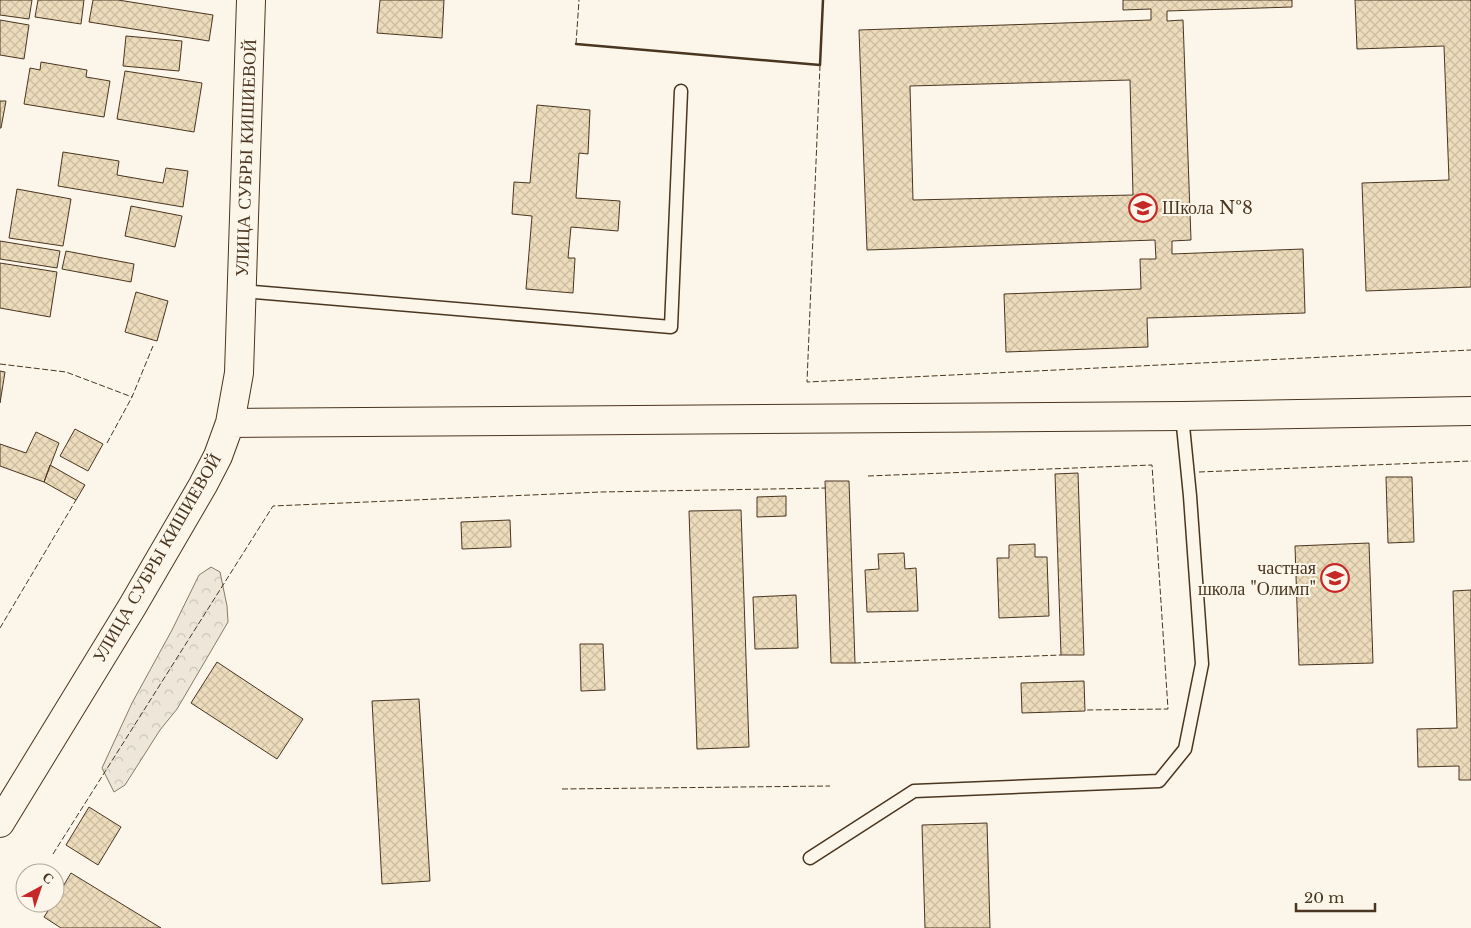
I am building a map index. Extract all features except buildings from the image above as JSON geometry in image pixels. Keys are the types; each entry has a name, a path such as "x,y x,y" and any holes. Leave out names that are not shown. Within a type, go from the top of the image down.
{"street":[{"name":"УЛИЦА СУБРЫ КИШИЕВОЙ","path":"0,822 203,485 218,456 230,423 239,373 251,0"},
{"path":"230,423 1182,416 1471,411"}],"lane":[{"path":"241,291 671,327 680,91"},
{"path":"810,858 914,791 1159,781 1185,749 1202,664 1190,496 1182,416"}],"green space":[{"path":"211,567 220,572 227,606 228,622 177,709 160,730 125,785 114,792 102,768 132,703 172,630 199,575"}],"fence":[{"path":"576,44 579,0"},
{"path":"820,65 807,382 1471,350"},
{"path":"107,443 132,397 153,346"},
{"path":"0,364 66,372 132,397"},
{"path":"1199,472 1471,461"},
{"path":"868,476 1152,465 1168,709 1086,710"},
{"path":"53,854 273,506 601,492 826,488"},
{"path":"0,628 76,500"},
{"path":"855,663 1061,655"},
{"path":"562,789 830,786"}],"wall":[{"path":"576,44 820,65 823,0"}],"place":[{"name":"Школа №8","path":"1143,208"},
{"name":"частная школа \"Олимп\"","path":"1335,578"}]}
